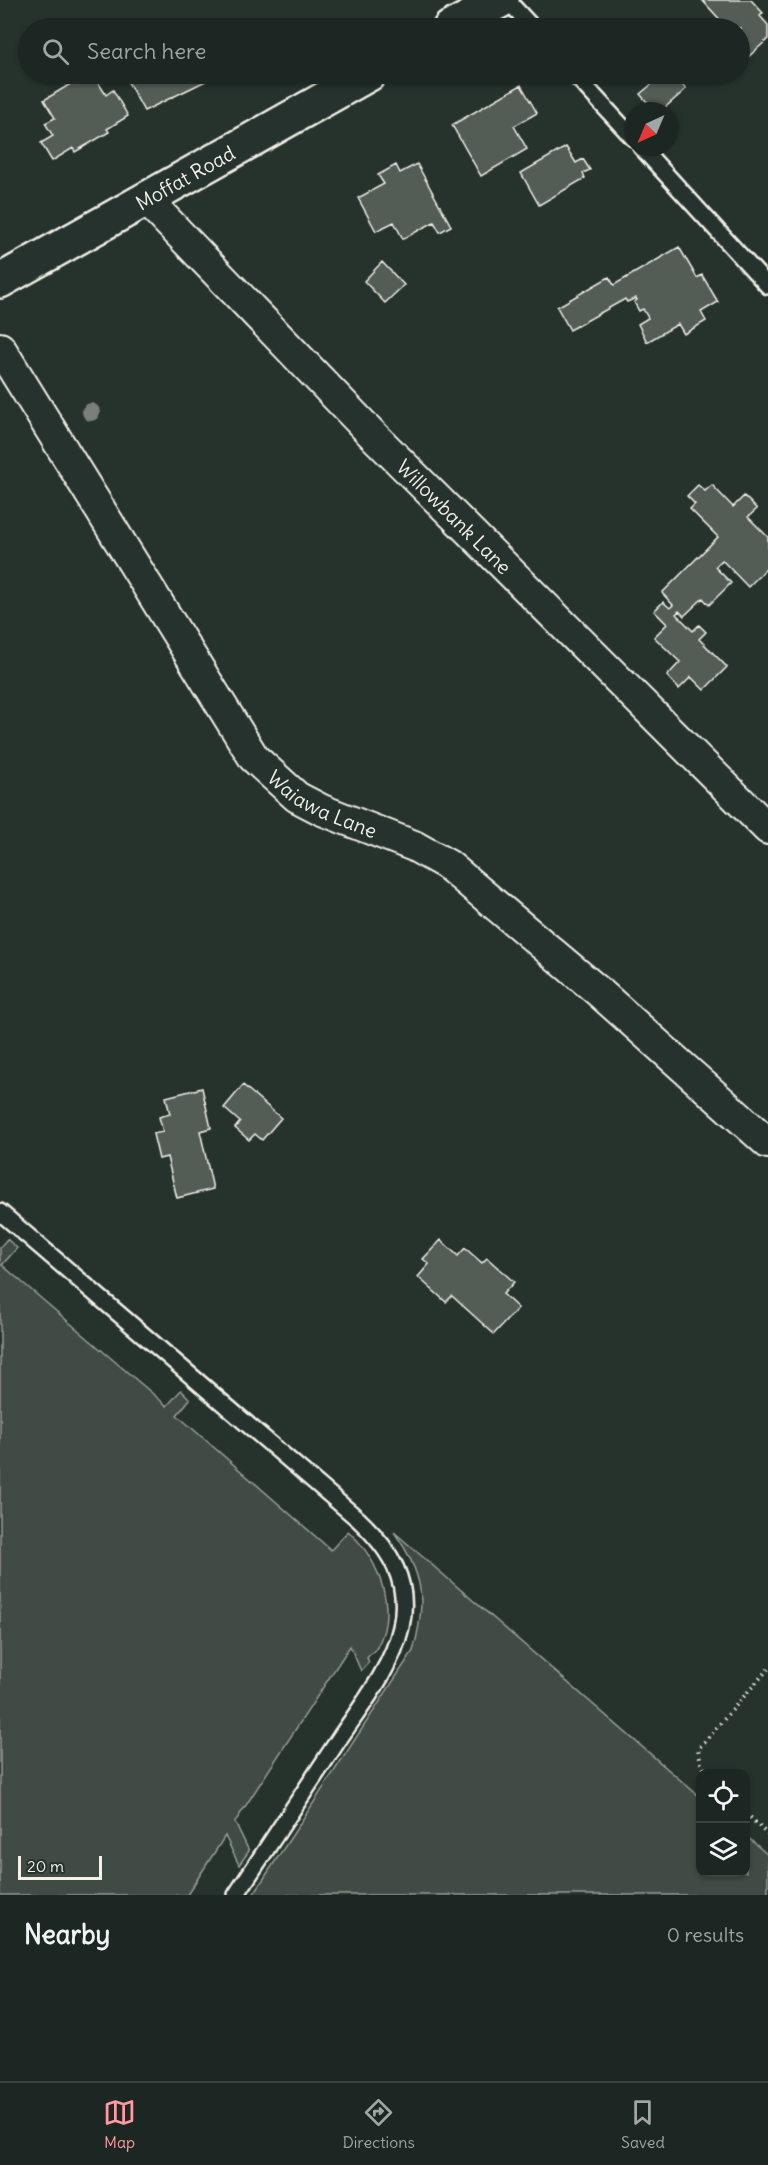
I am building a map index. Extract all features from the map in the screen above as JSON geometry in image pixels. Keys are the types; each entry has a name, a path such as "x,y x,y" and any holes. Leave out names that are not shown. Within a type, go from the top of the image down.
{"main road":[{"path":"469,18 502,0"},
{"name":"Moffat Road","path":"0,281 351,84"}],"street":[{"name":"Willowbank Lane","path":"145,198 372,434 768,829"},
{"name":"Waiawa Lane","path":"0,348 236,733 267,771 297,797 322,810 414,846 448,865 599,992 768,1143"}],"lane":[{"path":"507,0 524,18"},
{"path":"583,84 624,128"},
{"path":"649,156 768,286"},
{"path":"0,1212 358,1519 381,1541 398,1572 403,1607 396,1644 374,1686 236,1895"}],"path":[{"path":"705,1769 698,1749 768,1669"},
{"path":"750,1816 768,1835"}],"shaded area":[{"path":"7,1239 17,1248 2,1265 167,1406 181,1390 190,1399 177,1415 331,1550 348,1531 369,1556 382,1586 386,1618 383,1634 376,1649 367,1658 369,1662 361,1671 350,1646 235,1822 249,1851 239,1865 225,1836 187,1895 0,1895 0,1247"},
{"path":"394,1532 696,1794 696,1877 750,1877 750,1839 768,1855 768,1895 253,1895 413,1651 420,1618 420,1589 412,1561"}],"building":[{"path":"702,0 751,0 763,13 760,16 768,25 768,39 750,55 750,18 718,18"},
{"path":"70,84 99,84 106,95 113,90 128,116 107,129 109,132 75,152 73,148 52,161 41,143 53,136 45,123 55,118 44,100"},
{"path":"129,84 199,84 144,111"},
{"path":"652,84 681,84 686,89 671,102 647,102 640,94"},
{"path":"521,85 537,113 514,126 527,149 481,176 452,125"},
{"path":"566,147 576,163 583,159 590,170 583,173 585,178 539,205 521,173"},
{"path":"417,164 451,226 440,232 434,222 403,239 394,222 376,231 358,198 384,184 378,175 396,165 400,173"},
{"path":"679,247 697,278 702,275 718,302 701,312 706,321 684,334 678,324 647,342 638,324 648,318 643,309 639,311 634,302 636,298 627,302 625,299 570,330 557,307 609,277 614,285"},
{"path":"382,262 404,285 385,303 364,281"},
{"path":"698,485 705,491 712,485 733,507 744,496 757,509 748,517 768,537 768,567 748,587 722,560 715,567 731,583 709,605 703,598 684,616 679,611 676,614 693,631 699,625 706,632 699,639 727,667 704,690 691,677 679,689 667,676 680,662 654,637 667,624 654,611 663,602 670,608 673,605 662,593 718,537 690,509 695,504 687,496"},
{"path":"243,1085 281,1118 262,1140 255,1134 249,1140 235,1128 240,1122 224,1108"},
{"path":"202,1088 211,1128 200,1131 213,1189 177,1198 167,1157 159,1159 153,1134 163,1132 159,1117 170,1114 166,1097"},
{"path":"441,1240 458,1256 465,1248 482,1263 487,1258 514,1282 503,1294 518,1308 494,1334 452,1296 446,1302 418,1277 429,1264 423,1259"}]}
